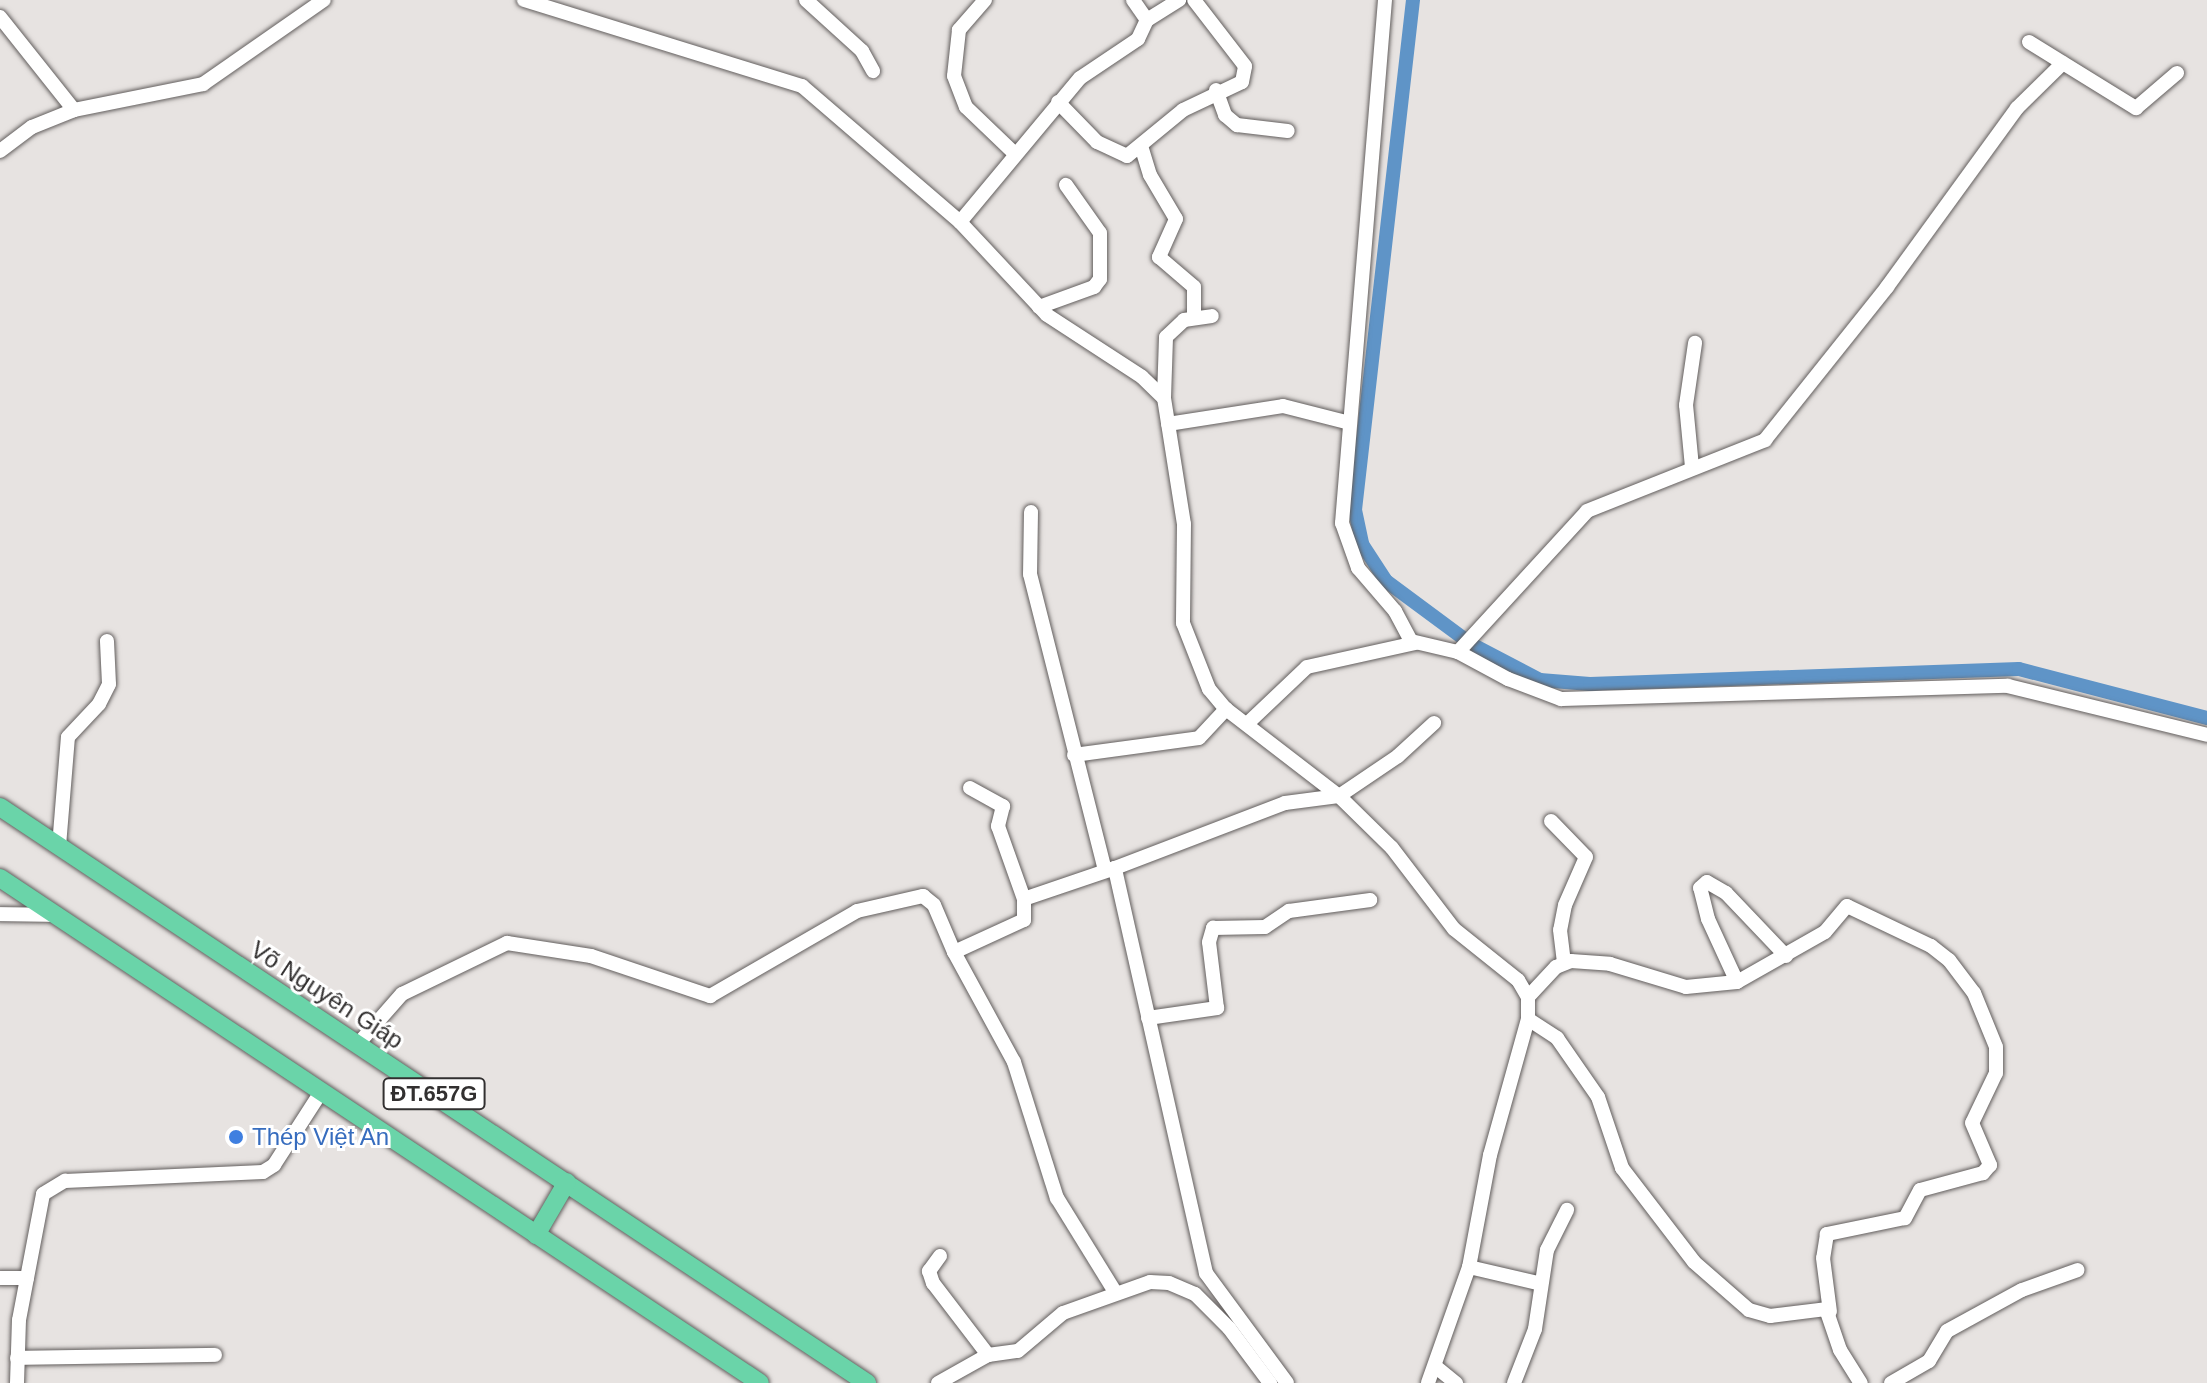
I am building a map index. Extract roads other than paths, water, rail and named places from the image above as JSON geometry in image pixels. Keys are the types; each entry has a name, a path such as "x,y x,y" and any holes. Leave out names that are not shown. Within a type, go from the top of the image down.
{"main road":[{"name":"Võ Nguyên Giáp","path":"0,807 867,1383"},
{"name":"ĐT.657G","path":"0,878 760,1383"},
{"path":"536,1235 567,1182"}],"street":[{"path":"0,151 32,127 74,110 203,84 324,0"},
{"path":"524,0 795,82 960,222 1039,307 1067,331 1142,377 1164,398"},
{"path":"806,0 862,51 873,71"},
{"path":"985,0 959,30 954,76 966,107 1015,154"},
{"path":"1133,0 1147,20"},
{"path":"960,222 1058,102 1093,66 1142,36 1147,20 1179,0"},
{"path":"1058,102 1113,153 1127,156 1142,149 1183,110 1216,90 1242,82 1247,71 1194,0"},
{"path":"1385,0 1350,423 1344,537 1358,568 1415,643"},
{"path":"0,17 74,110"},
{"path":"2029,42 2136,108 2177,73"},
{"path":"1458,652 1587,511 1765,440 1887,287 2017,108 2063,63"},
{"path":"1216,90 1232,122 1263,132 1288,131"},
{"path":"1142,149 1150,175 1176,219 1159,257 1194,287 1194,318"},
{"path":"1039,307 1094,287 1100,279 1100,233 1066,185"},
{"path":"1212,316 1180,323 1164,343 1164,398 1184,524 1183,623 1201,674 1226,709 1339,796 1392,848 1454,929 1518,980 1528,997 1528,1019 1490,1155 1469,1267 1428,1383"},
{"path":"1692,467 1686,405 1695,343"},
{"path":"1168,424 1283,406 1350,423"},
{"path":"1031,512 1030,574 1074,755 1110,870 1148,1018 1206,1273 1287,1383"},
{"path":"59,846 68,737 99,704 109,684 107,641"},
{"path":"1248,723 1307,667 1415,643 1458,652 1508,679 1561,699 2008,686 2207,735"},
{"path":"1074,755 1199,738 1226,709"},
{"path":"1024,899 1110,870 1285,803 1339,796 1434,723"},
{"path":"954,952 1024,920 1024,899 998,826 1003,806 970,788"},
{"path":"1551,821 1586,857 1565,905 1560,930 1564,961"},
{"path":"1737,982 1708,919 1700,888 1707,882 1726,893 1786,956"},
{"path":"358,1044 402,994 507,943 591,956 710,996 857,911 923,896 934,905 954,952 1014,1062 1057,1198 1115,1292"},
{"path":"1148,1018 1217,1008 1209,942 1213,928 1265,927 1289,911 1370,900"},
{"path":"1528,997 1564,961 1610,964 1686,987 1737,982 1825,932 1847,906 1860,908 1949,960 1974,993 1998,1057 1996,1073 1972,1123 1991,1161 1989,1169 1920,1190 1905,1218 1827,1234 1823,1258 1830,1312 1840,1350 1861,1383"},
{"path":"0,914 57,915"},
{"path":"1528,1019 1557,1038 1577,1065 1598,1097 1622,1168 1694,1262 1749,1310 1770,1316 1816,1307 1830,1312"},
{"path":"17,1383 17,1358 37,1206 54,1185 263,1172 274,1165 321,1092"},
{"path":"1514,1383 1535,1329 1538,1283 1547,1250 1567,1210"},
{"path":"940,1256 929,1271 933,1283 988,1355"},
{"path":"1469,1267 1538,1283"},
{"path":"1891,1383 1929,1361 1947,1331 2041,1282 2078,1270"},
{"path":"0,1278 27,1278"},
{"path":"938,1383 988,1355 1018,1351 1052,1320 1115,1292 1169,1283 1195,1294 1229,1328 1270,1383"},
{"path":"17,1358 215,1355"},
{"path":"1436,1367 1456,1383"}],"waterway":[{"path":"1413,0 1355,510 1362,544 1386,581 1463,638"},
{"path":"1473,645 1540,680 1590,684 2019,669 2207,718"}],"place":[{"name":"Thép Việt An","path":"236,1137"}]}
